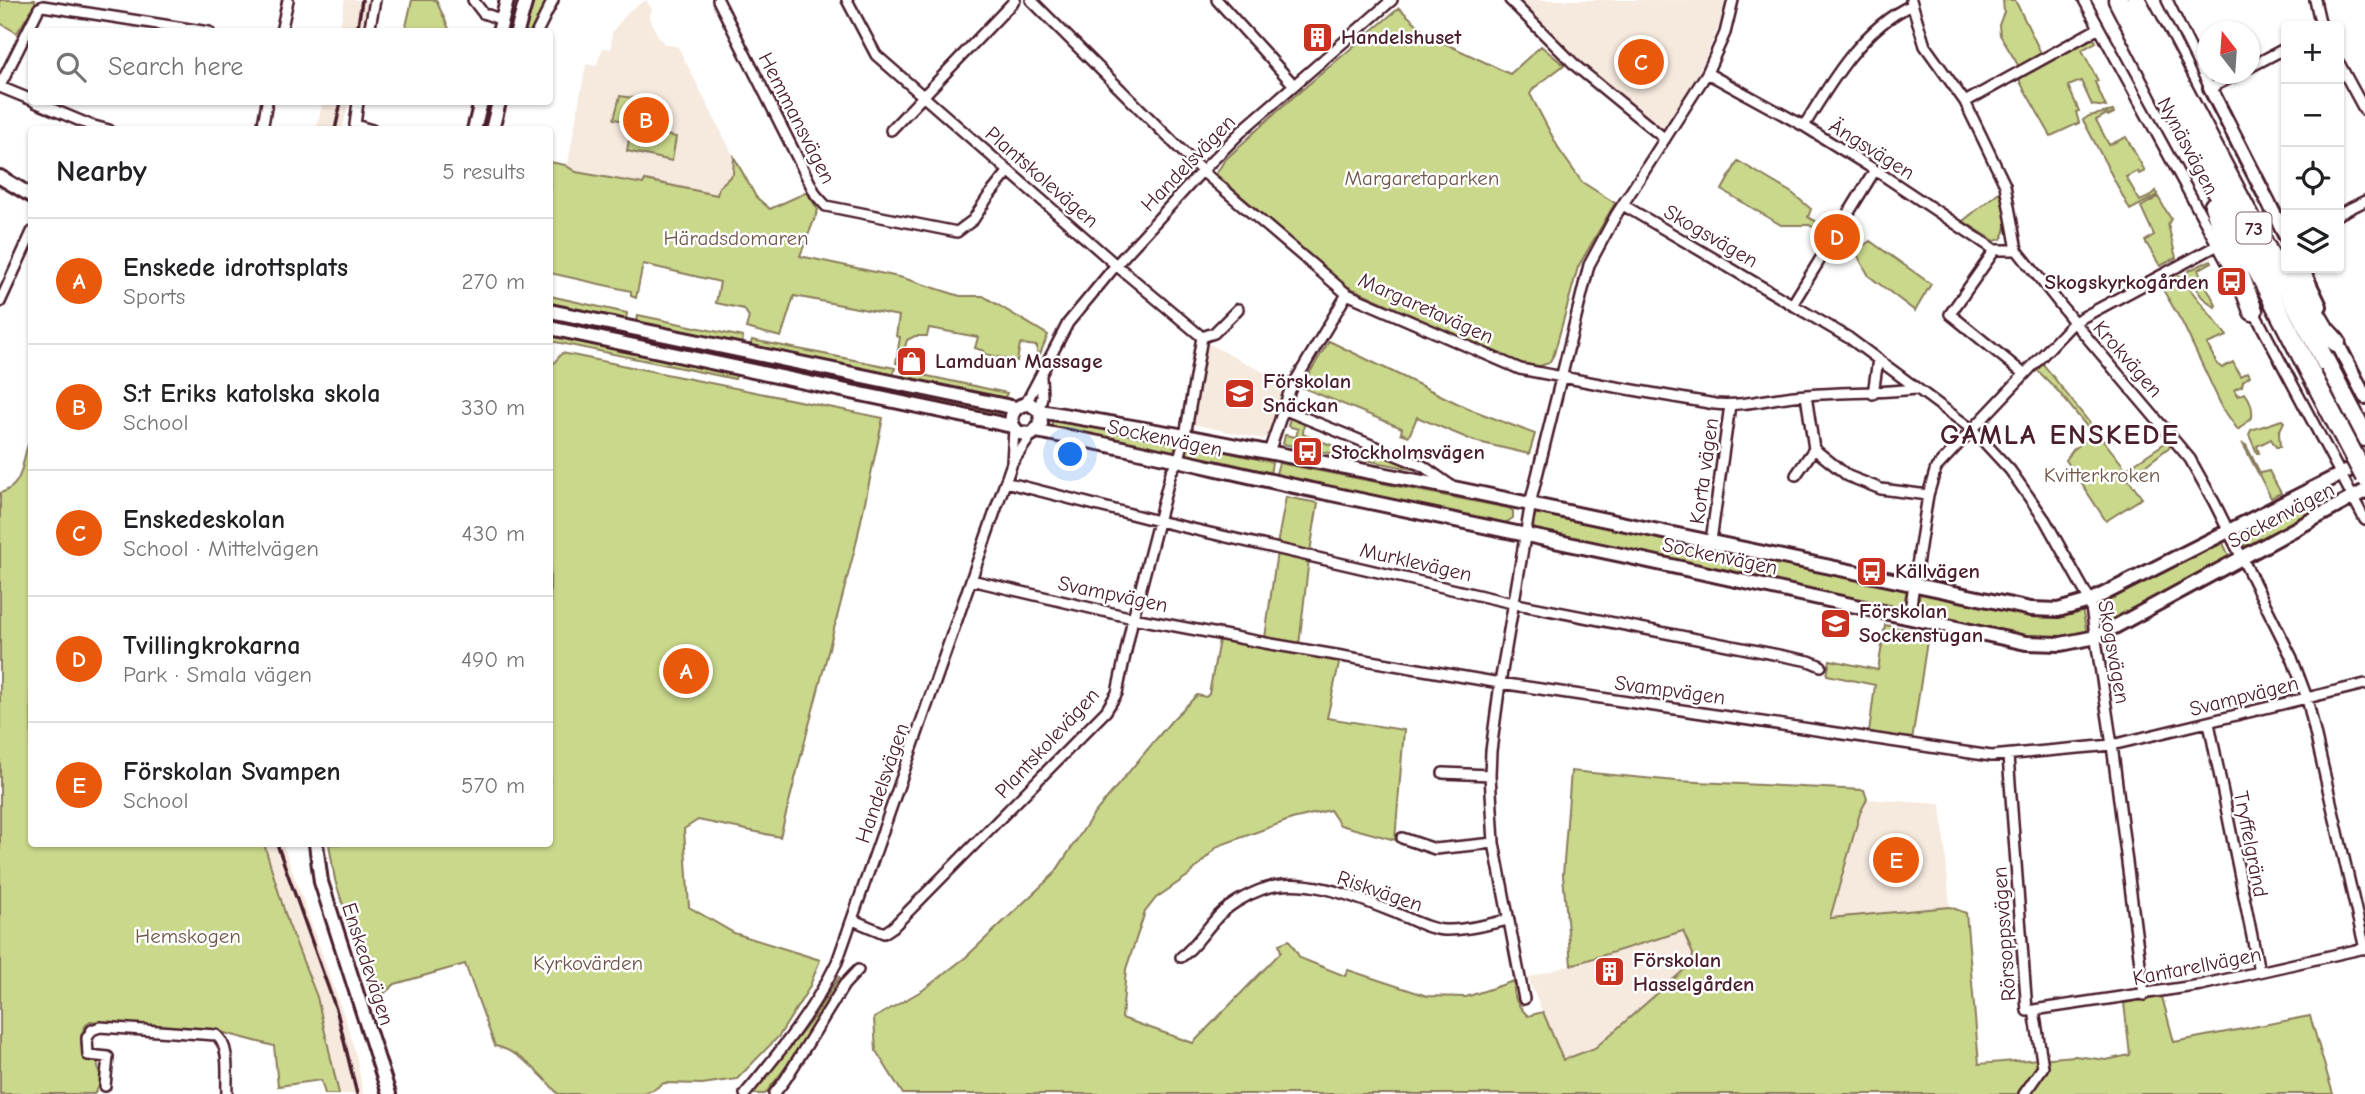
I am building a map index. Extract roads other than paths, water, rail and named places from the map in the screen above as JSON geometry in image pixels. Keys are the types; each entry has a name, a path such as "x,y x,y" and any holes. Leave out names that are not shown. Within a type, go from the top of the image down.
{"highway":[{"name":"Nynäsvägen","path":"2118,0 2365,477"},
{"name":"Nynäsvägen","path":"2136,0 2365,437"},
{"path":"2182,90 2206,120 2281,253"},
{"path":"2186,130 2253,311"},
{"path":"2292,273 2325,330 2336,342"}],"street":[{"path":"282,28 288,0"},
{"path":"370,28 375,0"},
{"path":"473,0 500,26 507,0"},
{"path":"518,28 526,0"},
{"path":"539,28 553,0"},
{"name":"Hemmansvägen","path":"719,0 816,195 826,206 957,232 973,220 1009,171"},
{"name":"Plantskolevägen","path":"847,0 876,55 1202,337 1185,436 1179,460 1171,472 1158,521 1117,693 1106,711 893,927 884,933 853,920"},
{"path":"891,130 1015,0"},
{"name":"Margaretavägen","path":"1031,0 1202,171 1347,294 1520,369 1730,405 1805,395 1873,394 1916,389"},
{"path":"1217,0 1293,84"},
{"name":"Handelsvägen","path":"1021,406 1041,377 1053,348 1068,323 1116,265 1202,171 1293,84 1392,0"},
{"path":"1510,0 1577,67 1665,139"},
{"path":"1524,999 1494,843 1490,751 1512,603 1531,504 1589,265 1623,205 1707,73 1725,33 1733,0"},
{"name":"Nynäsvägen","path":"2084,0 2341,473 2359,494 2365,520"},
{"path":"2167,0 2281,227"},
{"path":"2315,0 2319,21"},
{"path":"1804,126 1835,75 1893,13 1911,3"},
{"name":"Krokvägen","path":"1911,3 1925,46 1965,102 2005,185 2017,250 2190,459 2291,658 2307,698 2365,949"},
{"path":"29,28 39,8 43,6 183,28"},
{"path":"1965,102 2099,28"},
{"path":"28,30 0,86 28,99"},
{"path":"2260,61 2281,51"},
{"name":"Ängsvägen","path":"1707,73 1804,126 1995,250"},
{"path":"2344,73 2365,111"},
{"path":"2210,88 2218,84"},
{"path":"42,105 94,126"},
{"path":"263,126 266,105"},
{"path":"358,105 355,125 358,126"},
{"path":"475,126 480,105"},
{"path":"493,126 498,105"},
{"path":"1791,305 1875,170"},
{"path":"0,177 28,194"},
{"path":"2344,212 2365,201"},
{"name":"Skogsvägen","path":"1623,205 1849,338 1878,359 1973,430 2010,470 2045,520 2090,601 2112,745 2144,995"},
{"path":"0,302 2,290 28,240"},
{"path":"1909,617 1927,495 1936,468 2074,322 2216,246"},
{"path":"2017,250 1995,250 1950,314 2024,374"},
{"path":"2304,273 2365,397"},
{"path":"1269,452 1290,390 1347,294"},
{"path":"1202,337 1214,334 1238,309"},
{"name":"Sockenvägen","path":"553,312 1039,410 1458,489 2031,609 2058,610 2090,601 2365,462"},
{"name":"Sockenvägen","path":"553,329 1013,427 1019,433 1034,432 1179,460 2026,643 2061,644 2096,637 2359,494"},
{"path":"1873,394 1878,359"},
{"name":"Handelsvägen","path":"1039,410 1042,397 1041,377"},
{"path":"1805,395 1814,449 1849,476 1881,489 1927,495"},
{"name":"Korta vägen","path":"1711,541 1730,405"},
{"path":"1013,427 1011,416 1021,406"},
{"name":"Sockenvägen","path":"1283,409 1423,466 1458,489"},
{"path":"1034,432 1042,420 1039,410"},
{"name":"Handelsvägen","path":"1012,463 1013,427"},
{"name":"Handelsvägen","path":"746,1094 822,993 837,962 1012,463 1034,432"},
{"path":"1796,475 1814,449"},
{"name":"Murklevägen","path":"1005,482 1158,521 1512,603 1784,656 1821,666"},
{"name":"Svampvägen","path":"971,580 1133,618 1271,644 1500,683 1991,756 2112,745 2365,684"},
{"name":"Tryffelgränd","path":"2209,723 2259,971"},
{"name":"Rörsoppsvägen","path":"2008,756 2027,1012 2034,1010 2043,1068 2024,1094"},
{"path":"1443,774 1490,775"},
{"path":"1402,838 1435,849 1494,843"},
{"name":"Enskedevägen","path":"316,847 321,882 389,1094"},
{"name":"Riskvägen","path":"1181,957 1230,907 1263,889 1279,886 1300,885 1360,898 1423,925 1442,930 1464,929 1507,920"},
{"name":"Kantarellvägen","path":"2034,1010 2144,995 2365,949"},
{"path":"774,1094 844,985 858,970"},
{"path":"105,1086 108,1057 88,1055 87,1038 92,1030 100,1027 216,1035 220,1038 225,1053 226,1094"}],"railway":[{"path":"358,28 362,0"},
{"path":"336,126 340,105"},
{"path":"278,847 337,1012 357,1094"}],"place":[{"name":"Handelshuset","path":"1318,37"},
{"name":"Enskedeskolan","path":"1641,62"},
{"name":"S:t Eriks katolska skola","path":"646,120"},
{"name":"Tvillingkrokarna","path":"1837,237"},
{"name":"Skogskyrkogården","path":"2232,282"},
{"name":"Lamduan Massage","path":"912,361"},
{"name":"Förskolan Snäckan","path":"1240,393"},
{"name":"Stockholmsvägen","path":"1308,452"},
{"name":"Källvägen","path":"1872,571"},
{"name":"Förskolan Sockenstugan","path":"1836,623"},
{"name":"Enskede idrottsplats","path":"686,671"},
{"name":"Förskolan Svampen","path":"1896,860"},
{"name":"Förskolan Hasselgården","path":"1610,972"}],"district":[{"name":"GAMLA ENSKEDE","path":"2060,434"}],"park label":[{"name":"Margaretaparken","path":"1422,178"},
{"name":"Häradsdomaren","path":"736,238"},
{"name":"Kvitterkroken","path":"2102,475"},
{"name":"Hemskogen","path":"188,936"},
{"name":"Kyrkovärden","path":"588,963"}]}
